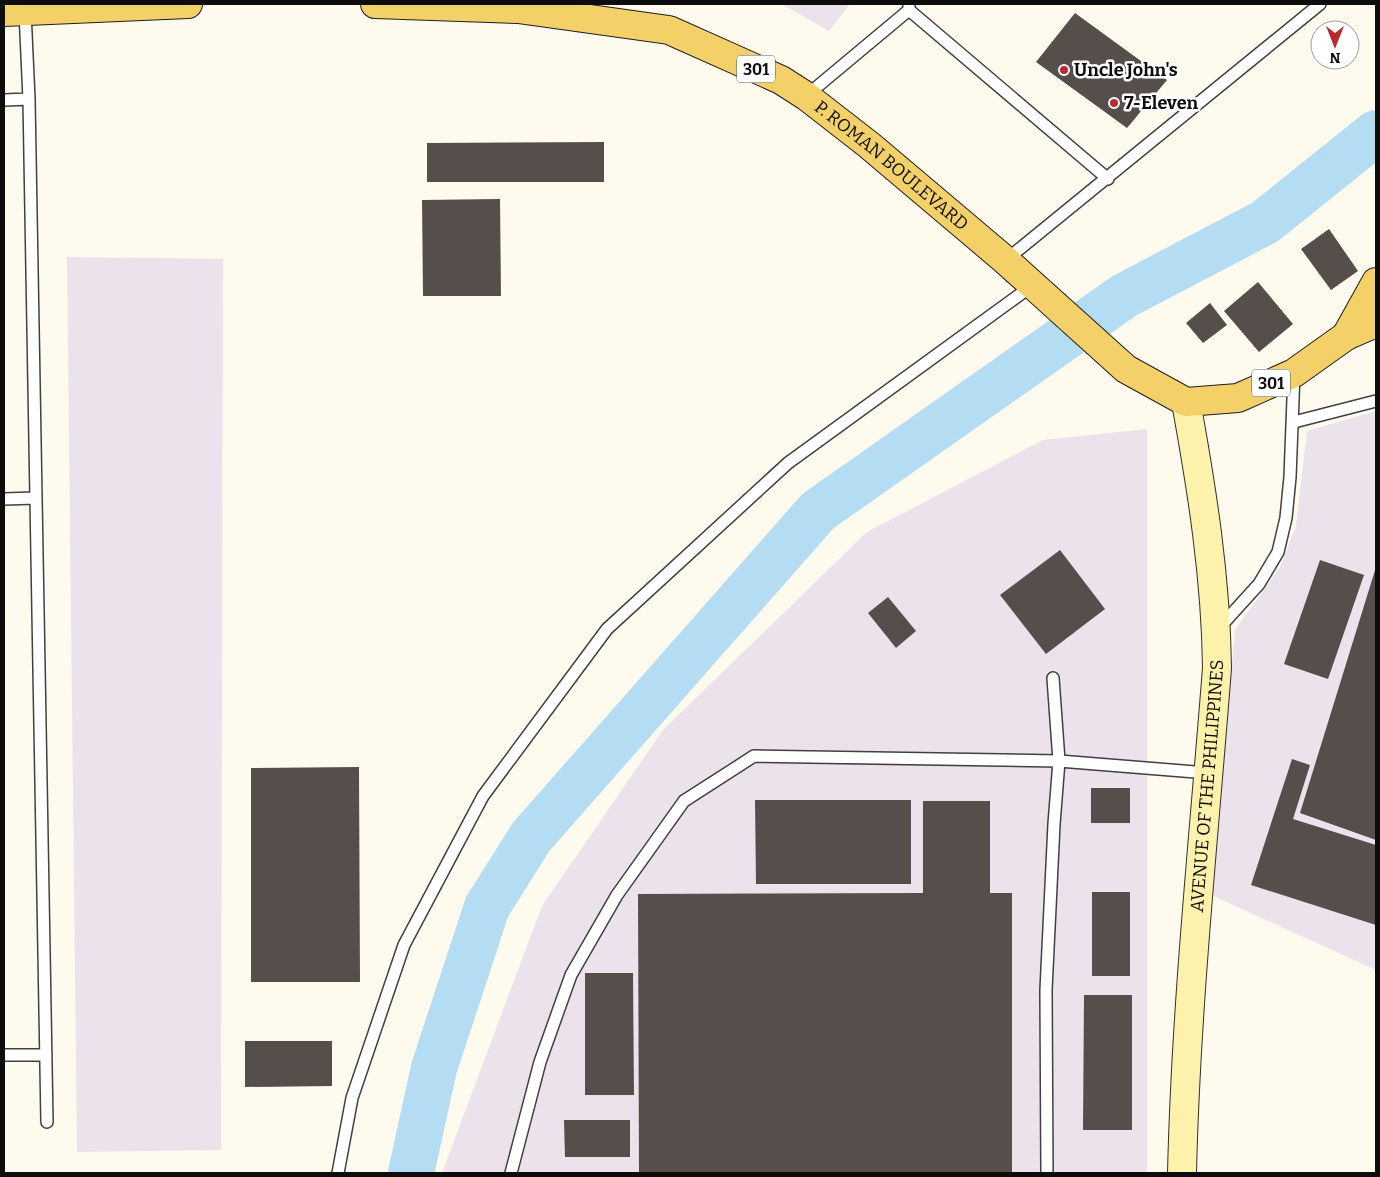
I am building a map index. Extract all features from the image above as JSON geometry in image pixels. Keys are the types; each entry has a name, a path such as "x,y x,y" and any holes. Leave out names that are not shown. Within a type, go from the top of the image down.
{"main road":[{"path":"14,12 188,4"},
{"name":"P. ROMAN BOULEVARD","path":"375,4 518,9 669,30 781,80 806,96 869,145 1005,260 1126,369 1186,402"},
{"name":"301","path":"1346,336 1376,282"},
{"name":"301","path":"1186,402 1238,398 1294,373 1346,336 1376,323"},
{"name":"AVENUE OF THE PHILIPPINES","path":"1182,1173 1184,1085 1192,957 1217,668 1216,631 1206,522 1186,402"}],"lane":[{"path":"1005,260 1108,179 1320,4"},
{"path":"806,96 909,7 1108,179"},
{"path":"14,12 29,99 47,1122"},
{"path":"4,100 29,99"},
{"path":"338,1173 352,1098 404,945 483,796 607,629 788,463 1032,285"},
{"path":"1216,631 1259,584 1278,552 1286,518 1294,422 1294,373"},
{"path":"1294,422 1376,401"},
{"path":"4,499 36,498"},
{"path":"1047,1173 1046,990 1059,761 1053,678"},
{"path":"511,1173 540,1062 571,975 617,895 684,802 754,756 1059,761 1208,773"},
{"path":"4,1055 46,1055"}],"shaded area":[{"path":"782,4 850,4 829,31"},
{"path":"67,257 223,259 221,1150 77,1152"},
{"path":"1376,411 1376,970 1211,895 1235,630 1280,567 1296,526 1307,431"},
{"path":"1147,429 1147,1173 442,1173 542,906 663,730 867,532 1043,440"}],"building":[{"path":"1075,13 1167,80 1127,128 1036,62"},
{"path":"604,142 604,182 427,182 427,143"},
{"path":"500,199 501,296 423,296 422,200"},
{"path":"1329,229 1358,271 1331,290 1301,249"},
{"path":"1258,282 1293,324 1259,352 1224,311"},
{"path":"1210,303 1227,325 1203,343 1186,323"},
{"path":"1060,550 1105,609 1046,654 1000,595"},
{"path":"1320,560 1364,575 1328,679 1284,664"},
{"path":"1376,567 1376,840 1300,813"},
{"path":"888,597 916,631 896,648 868,613"},
{"path":"1292,759 1310,765 1293,819 1376,845 1376,925 1251,885"},
{"path":"359,767 360,982 251,982 251,768"},
{"path":"1091,788 1130,788 1130,823 1091,823"},
{"path":"755,800 911,800 911,884 756,884"},
{"path":"923,801 990,801 990,893 1012,893 1012,1173 639,1173 638,894 923,893"},
{"path":"1092,892 1130,892 1130,976 1092,976"},
{"path":"585,973 633,973 634,1095 585,1095"},
{"path":"1084,995 1132,995 1132,1130 1083,1130"},
{"path":"245,1041 332,1041 332,1086 245,1087"},
{"path":"564,1120 630,1120 630,1157 565,1157"}],"waterway":[{"path":"411,1173 434,1068 487,907 531,837 818,511 1124,296 1265,222 1376,133"}],"place":[{"name":"Uncle John's","path":"1064,70"},
{"name":"7-Eleven","path":"1114,103"}]}
